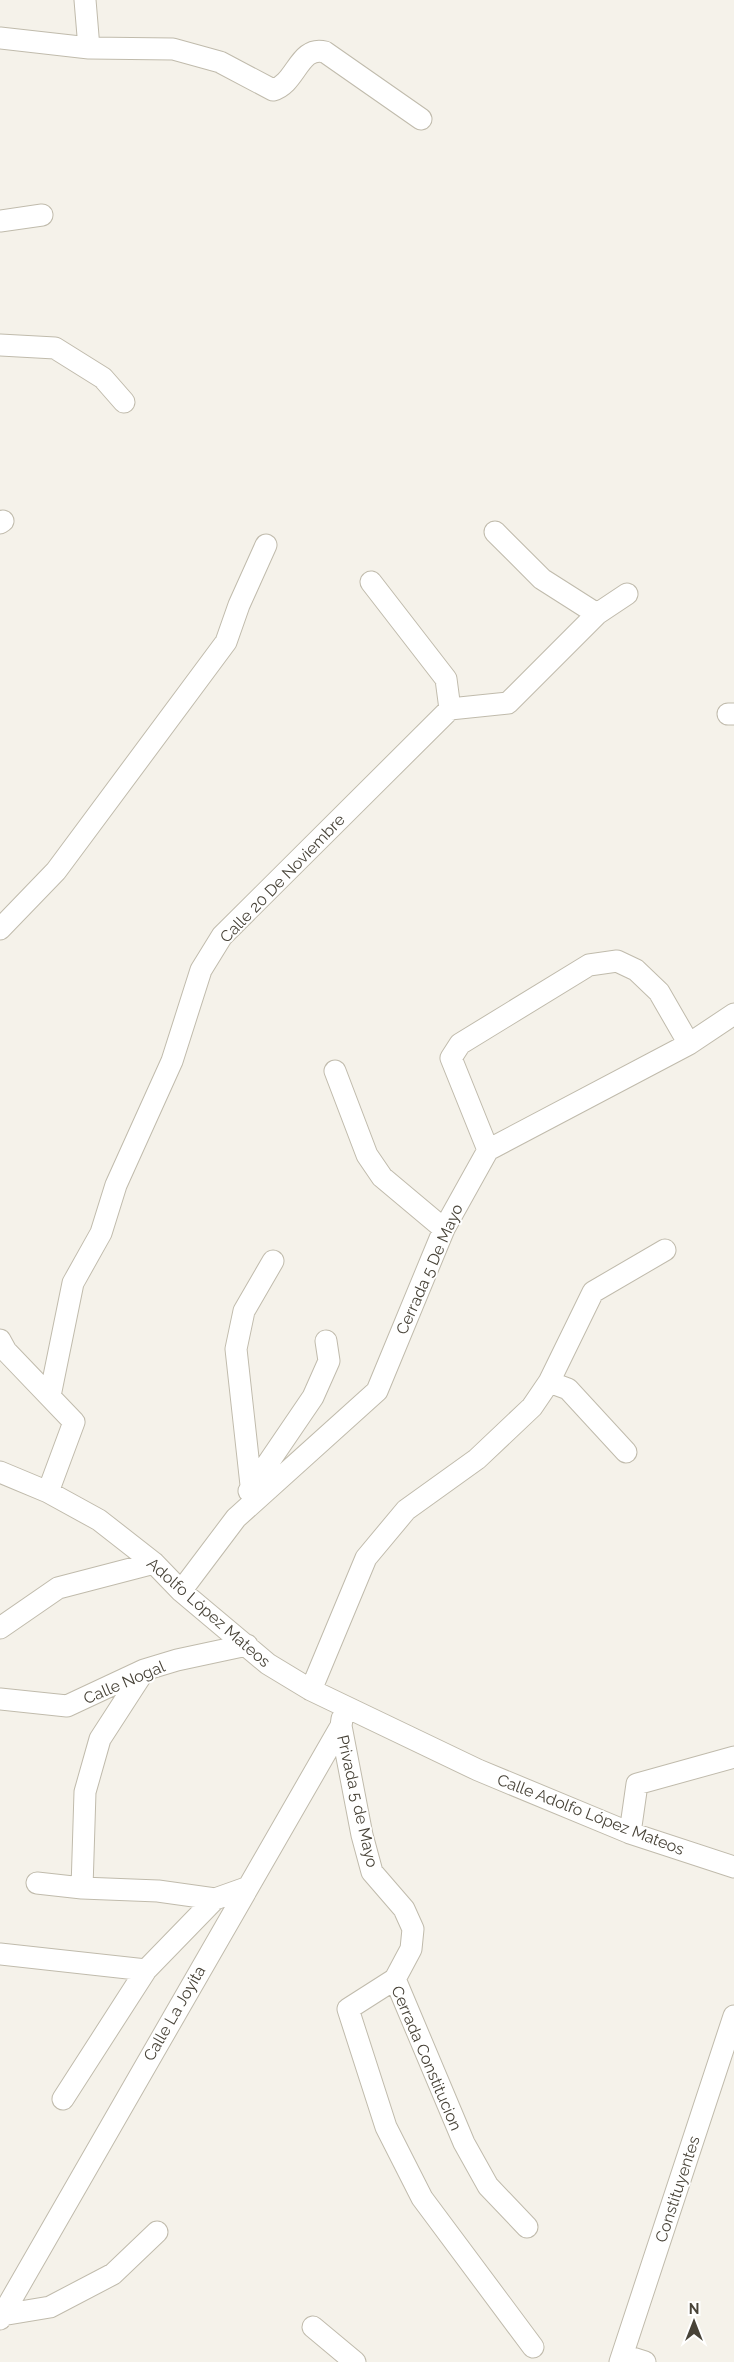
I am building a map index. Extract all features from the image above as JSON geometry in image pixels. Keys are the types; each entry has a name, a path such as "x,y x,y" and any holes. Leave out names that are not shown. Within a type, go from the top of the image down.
{"street":[{"path":"85,0 89,48"},
{"path":"0,38 89,48 173,49 220,62 273,90 281,88 308,53 317,50 325,52 421,120"},
{"path":"0,221 42,215"},
{"path":"0,345 55,348 103,378 124,402"},
{"path":"495,532 542,579 598,614"},
{"path":"0,929 56,871 226,642 239,605 266,545"},
{"path":"371,582 446,679 450,709 508,703 598,614 627,594"},
{"name":"Calle 20 De Noviembre","path":"50,1396 73,1283 101,1233 116,1185 172,1062 201,970 222,936 450,709"},
{"path":"689,1044 660,992 636,970 617,962 589,965 460,1044 451,1058 488,1150 689,1044 734,1014"},
{"path":"334,1071 367,1155 382,1177 444,1229"},
{"name":"Cerrada 5 De Mayo","path":"181,1591 236,1518 377,1391 444,1229 488,1150"},
{"path":"311,1690 366,1558 406,1510 477,1459 532,1407 549,1382 593,1292 665,1250"},
{"path":"252,1486 236,1350 244,1311 273,1262"},
{"path":"0,1340 6,1351 74,1422 48,1492"},
{"path":"236,1518 252,1486 313,1398 329,1360 326,1341"},
{"path":"549,1382 568,1389 626,1452"},
{"name":"Adolfo López Mateos","path":"0,1472 48,1492 99,1520 154,1563 181,1591 268,1664 311,1690 342,1716 478,1770"},
{"path":"5,1620 58,1588 154,1563"},
{"name":"Calle Nogal","path":"0,1699 67,1706 144,1670 178,1660 247,1645"},
{"path":"82,1888 85,1792 97,1748 100,1739 144,1670"},
{"name":"Calle La Joyita","path":"1,2317 342,1716"},
{"name":"Privada 5 de Mayo","path":"342,1716 362,1835 372,1872 404,1910 413,1929 411,1949 395,1979"},
{"path":"630,1833 637,1784 734,1757"},
{"name":"Calle Adolfo López Mateos","path":"478,1770 630,1833 734,1867"},
{"path":"37,1883 82,1888 158,1890 215,1899"},
{"path":"63,2099 146,1970 215,1899 246,1888"},
{"path":"0,1954 146,1970"},
{"name":"Cerrada Constitucion","path":"527,2227 488,2186 464,2143 395,1979 348,2009 386,2127 422,2198 534,2347"},
{"name":"Constituyentes","path":"621,2359 734,2016"},
{"path":"1,2317 50,2307 114,2274 157,2232"},
{"path":"313,2327 355,2362"},
{"path":"621,2359 646,2362"}]}
